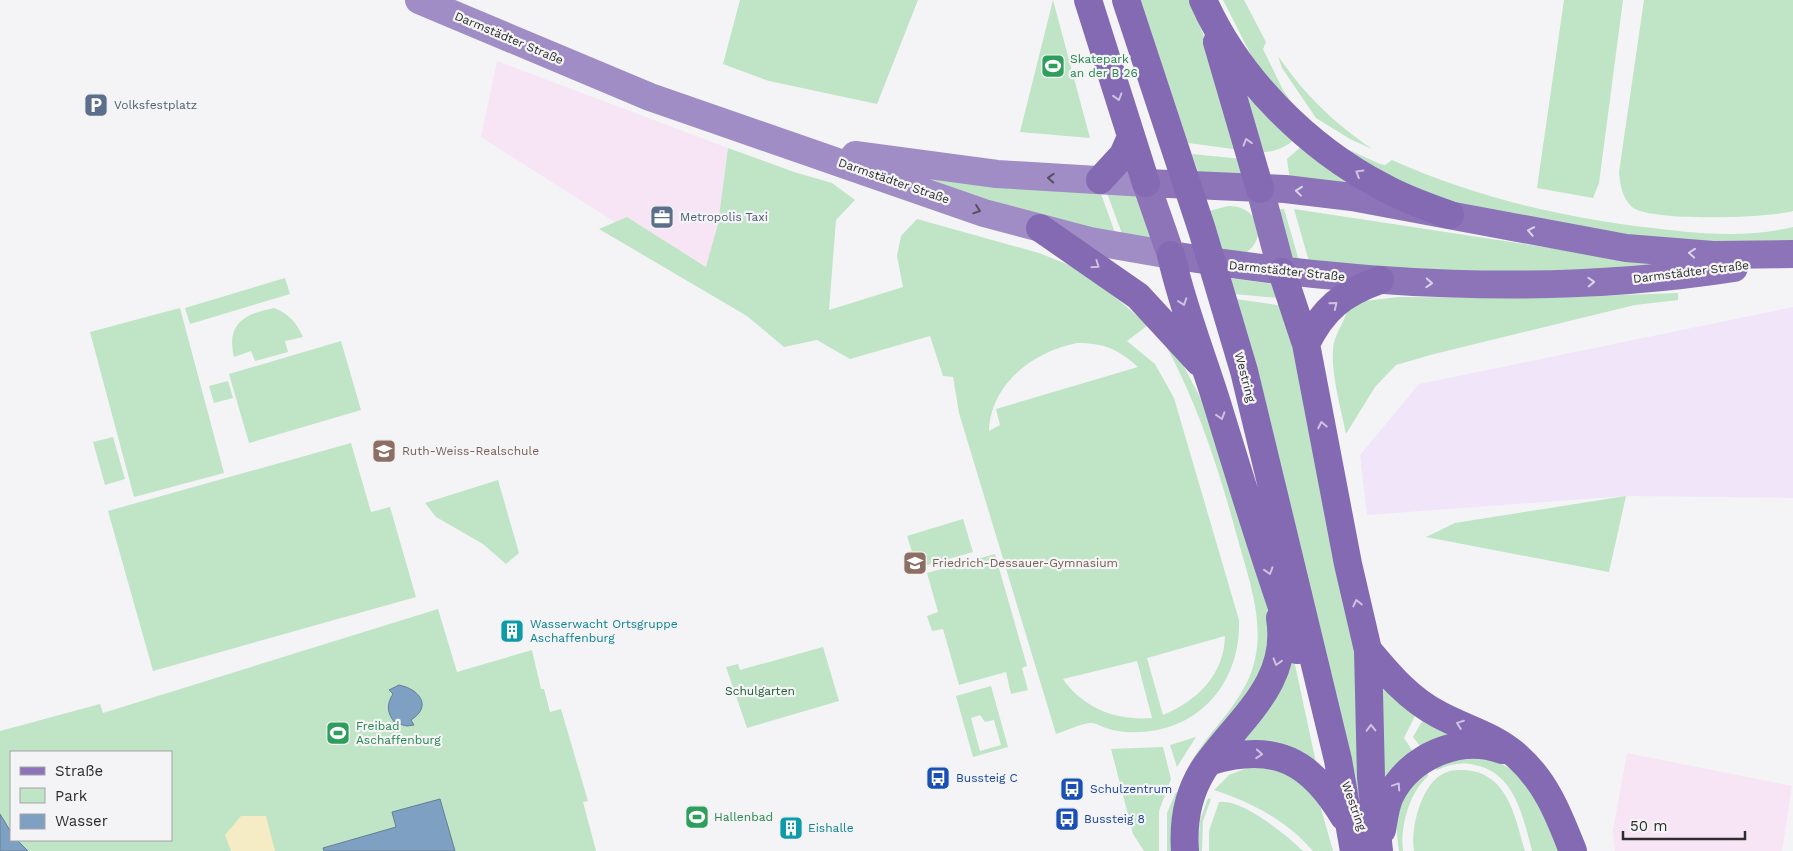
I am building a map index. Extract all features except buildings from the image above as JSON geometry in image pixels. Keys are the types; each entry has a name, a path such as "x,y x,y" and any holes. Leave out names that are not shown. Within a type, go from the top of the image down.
{"highway":[{"path":"1088,0 1146,183"},
{"name":"Westring","path":"1126,0 1202,230 1244,371 1338,760 1366,846"},
{"path":"1205,5 1260,188"},
{"path":"1205,5 1234,54 1261,88 1309,137 1345,164 1384,188 1450,215"},
{"path":"1100,180 1123,155 1131,137"},
{"path":"1040,228 1138,296 1206,370"},
{"path":"1171,255 1178,290 1206,370 1277,596 1338,760"},
{"path":"1282,272 1306,344 1348,564 1368,650 1371,777 1366,846"},
{"path":"1306,344 1313,329 1331,306 1356,289 1380,280"},
{"path":"1185,851 1186,817 1191,796 1203,771 1252,712 1269,684 1280,650 1282,625 1277,596"},
{"path":"1368,650 1404,690 1426,707 1483,733 1518,756 1544,787 1560,816 1571,848"},
{"path":"1366,846 1399,781 1423,758 1448,748 1472,745 1495,747 1518,756"},
{"path":"1211,760 1248,753 1285,759 1302,766 1329,794 1366,846"}],"main road":[{"name":"Darmstädter Straße","path":"419,0 650,97 984,213 1106,245 1282,272 1380,280 1505,284 1634,280 1728,269 1793,256"},
{"name":"Darmstädter Straße","path":"796,147 954,170 1212,187 1260,188 1352,197 1626,248 1713,255 1793,256"},
{"path":"1146,183 1171,255"},
{"path":"1171,255 1176,236 1185,217 1212,187"},
{"path":"1260,188 1282,272"}],"shaded area":[{"path":"497,61 728,148 718,224 707,267 627,217 615,222 481,137"},
{"path":"1793,307 1793,498 1626,496 1367,515 1360,455 1419,384"},
{"path":"1627,753 1792,786 1782,851 1615,851 1613,830"}],"green space":[{"path":"740,0 918,0 877,104 769,81 723,64"},
{"name":"Skatepark an der B 26","path":"1053,0 1090,138 1020,132"},
{"path":"1140,0 1191,0 1234,122 1241,150 1188,143"},
{"path":"1223,0 1244,0 1266,42 1263,49 1283,90 1304,120 1257,67"},
{"path":"1564,0 1623,0 1599,183 1593,198 1537,188"},
{"path":"1644,0 1793,0 1793,211 1736,217 1684,217 1643,212 1632,207 1626,199 1622,191 1619,172"},
{"path":"1278,56 1298,83 1320,107 1372,149 1350,139 1316,118 1282,68"},
{"path":"1242,79 1296,138 1293,141 1277,150 1264,152 1251,117"},
{"path":"1303,145 1354,187 1290,182 1287,159"},
{"path":"728,148 794,172 832,183 855,200 836,220 829,310 903,287 897,256 901,236 917,219 1039,253 1084,271 1148,325 1127,341 1155,364 1174,398 1239,620 1238,642 1233,662 1225,681 1214,697 1199,711 1182,722 1162,729 1123,732 1088,723 1056,734 959,413 953,377 943,376 930,336 850,359 817,340 784,347 747,316 599,229 627,217 706,267 718,224","holes":["1077,343 1095,344 1110,348 1138,367 996,409 1000,425 989,431 997,398 1017,372 1045,354","1225,636 1220,663 1206,685 1187,702 1163,715 1147,658","1137,661 1152,718 1126,717 1102,711 1081,698 1063,679"]},
{"path":"1345,148 1380,164 1385,165 1392,160 1455,185 1487,195 1553,212 1620,224 1723,234 1759,233 1793,227 1793,246 1679,247 1466,208 1384,179"},
{"path":"1192,154 1243,159 1243,175 1199,174"},
{"path":"865,166 1100,191 1118,241"},
{"path":"1107,193 1133,195 1138,198 1155,245 1125,242"},
{"path":"1228,206 1246,210 1256,222 1258,237 1254,245 1247,252 1223,251 1209,211"},
{"path":"1284,209 1300,264 1293,261 1279,211"},
{"path":"1294,209 1669,266 1556,279 1310,265"},
{"path":"285,278 290,294 190,324 185,308"},
{"path":"1229,278 1273,284 1278,298 1234,294"},
{"path":"1678,293 1678,300 1635,305 1396,365 1375,387 1346,434 1335,380 1333,349 1347,310 1365,301 1398,297 1539,298"},
{"path":"1236,299 1283,306 1355,626 1361,797 1359,797"},
{"path":"180,308 224,473 134,497 90,332"},
{"path":"274,308 292,319 303,337 285,341 288,352 255,361 251,351 234,357 232,345 235,328 246,317"},
{"path":"341,341 361,410 249,443 229,374"},
{"path":"1165,344 1177,353 1204,405 1268,604 1276,652 1190,775 1186,772 1193,759 1240,695 1247,681 1257,651 1258,635 1257,619 1247,571 1216,465 1188,391"},
{"path":"228,381 233,398 214,403 209,386"},
{"path":"113,437 125,479 105,485 93,442"},
{"path":"351,443 371,512 390,507 416,597 153,671 108,511"},
{"path":"498,480 519,553 506,564 483,544 436,517 425,503"},
{"path":"1626,496 1609,572 1426,537 1455,523"},
{"path":"963,519 973,552 917,568 907,536"},
{"path":"995,554 1027,666 1022,668 1028,690 1011,694 1006,672 959,685 943,629 932,631 927,616 938,612 927,573"},
{"name":"Freibad Aschaffenburg","path":"438,609 457,672 532,650 541,689 544,689 550,712 561,709 588,801 583,802 596,851 28,851 18,841 172,841 172,751 10,751 10,830 0,814 0,731 100,704 103,713"},
{"name":"Schulgarten","path":"823,647 839,701 747,728 726,667 738,664 740,670"},
{"path":"1288,659 1294,660 1318,772 1232,749"},
{"path":"1382,678 1417,712 1404,738 1418,759 1384,809"},
{"path":"991,686 1008,747 973,757 956,696","holes":["980,715 985,722 994,720 1001,745 980,751 971,718"]},
{"path":"1424,718 1471,733 1426,754 1413,737"},
{"path":"1196,737 1177,767 1170,745"},
{"path":"1163,747 1171,779 1159,811 1159,851 1144,851 1133,834 1111,749"},
{"path":"1458,758 1485,759 1513,771 1533,794 1560,851 1532,851 1521,811 1515,798 1500,777 1489,770 1475,765 1451,765 1437,770 1434,766"},
{"path":"1252,766 1293,773 1320,805 1333,851 1313,851 1292,830 1268,814 1214,790 1229,775"},
{"path":"1449,771 1478,772 1490,778 1499,787 1513,810 1525,851 1414,851 1413,841 1416,818 1431,784 1438,777"},
{"path":"1427,772 1428,776 1421,783 1407,811 1402,842 1403,851 1399,851 1397,825 1400,807 1410,790"},
{"path":"1176,792 1182,795 1175,851 1167,851 1167,813"},
{"path":"1208,798 1211,799 1203,821 1202,851 1198,851 1200,820"},
{"path":"1219,802 1240,806 1264,819 1303,851 1209,851 1209,831"}],"sand":[{"path":"241,816 266,816 275,851 231,851 225,835"}],"water":[{"path":"399,685 412,690 421,699 421,709 418,715 411,720 414,725 407,726 395,723 390,716 388,705 393,694 389,690"},
{"path":"440,799 455,851 324,851 323,848 396,827 392,812"},
{"path":"0,814 10,830 10,841 18,841 28,851 0,851"}],"place":[{"name":"Skatepark an der B 26","path":"1053,66"},
{"name":"Volksfestplatz","path":"96,105"},
{"name":"Metropolis Taxi","path":"662,217"},
{"name":"Ruth-Weiss-Realschule","path":"384,451"},
{"name":"Friedrich-Dessauer-Gymnasium","path":"915,563"},
{"name":"Wasserwacht Ortsgruppe Aschaffenburg","path":"512,631"},
{"name":"Freibad Aschaffenburg","path":"338,733"},
{"name":"Bussteig C","path":"938,778"},
{"name":"Schulzentrum","path":"1072,789"},
{"name":"Hallenbad","path":"697,817"},
{"name":"Bussteig 8","path":"1067,819"},
{"name":"Eishalle","path":"791,828"}]}
